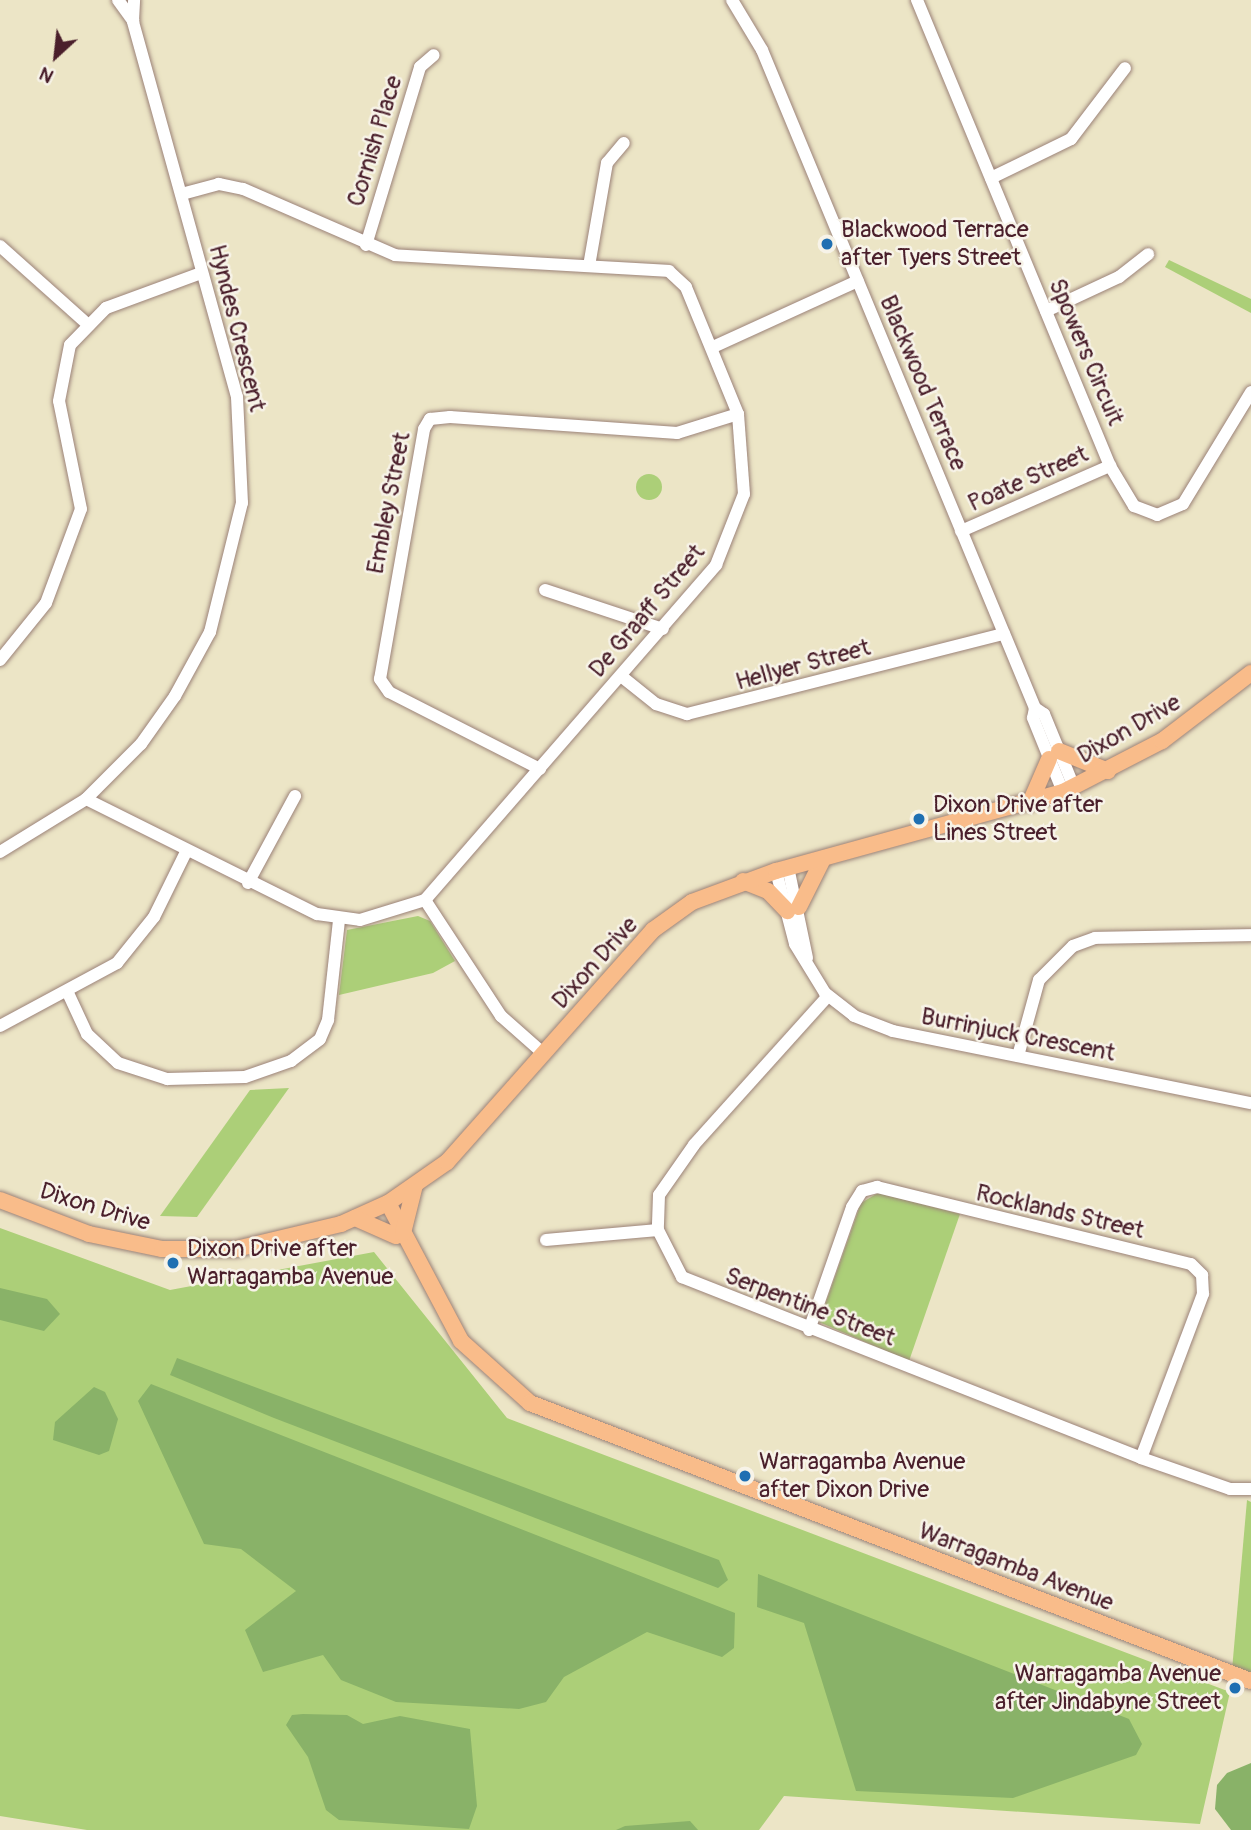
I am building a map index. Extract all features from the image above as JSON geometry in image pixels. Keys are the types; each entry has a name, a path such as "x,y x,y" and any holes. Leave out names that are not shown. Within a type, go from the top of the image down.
{"main road":[{"name":"Dixon Drive","path":"0,1200 89,1234 174,1250 281,1243 355,1218 383,1205 415,1185 465,1145 653,930 692,902 743,881 782,869 1030,803 1068,789 1109,771 1196,718 1251,673"},
{"path":"1030,803 1054,755 1109,771"},
{"path":"743,881 768,891 793,909 823,859"},
{"path":"355,1218 399,1235 415,1185"},
{"name":"Warragamba Avenue","path":"383,1205 461,1341 530,1403 1251,1681"}],"street":[{"name":"Hyndes Crescent","path":"118,0 133,21"},
{"name":"Hyndes Crescent","path":"0,852 86,799 141,744 176,695 210,632 229,575 242,502 242,434 181,194 133,21 134,0"},
{"name":"Blackwood Terrace","path":"732,0 762,50 1035,708 1044,714 1054,755 1068,789"},
{"name":"Spowers Circuit","path":"917,0 1111,466 1134,506 1150,514 1174,511 1214,461 1251,393"},
{"name":"Cornish Place","path":"366,245 420,66 434,55"},
{"path":"991,178 1071,139 1125,68"},
{"path":"589,266 607,163 624,143"},
{"name":"De Graaff Street","path":"86,799 248,883 339,920 386,916 425,900 716,565 740,514 738,414 713,346 687,287 669,271 420,258 366,245 243,189 219,184 181,194"},
{"path":"0,246 86,323"},
{"path":"1046,311 1119,277 1147,254"},
{"path":"0,660 46,603 76,533 79,480 58,385 65,355 86,323 113,304 201,273"},
{"path":"713,346 858,281"},
{"name":"Embley Street","path":"540,769 389,692 380,679 424,429 430,419 450,417 677,433 738,414"},
{"name":"Poate Street","path":"961,531 1111,466"},
{"path":"545,590 663,629"},
{"name":"Hellyer Street","path":"621,676 656,704 687,714 1004,634"},
{"path":"248,883 295,796"},
{"path":"0,1026 68,993 111,968 142,936 186,852"},
{"name":"Burrinjuck Crescent","path":"782,869 807,958 828,996 873,1025 1251,1103"},
{"path":"425,900 501,1016 544,1054"},
{"path":"68,993 87,1034 118,1063 167,1079 245,1077 290,1061 320,1039 328,1020 339,920"},
{"path":"1018,1056 1039,980 1073,946 1095,938 1251,935"},
{"name":"Serpentine Street","path":"828,996 694,1145 659,1195 658,1230 682,1277 809,1330 1141,1458 1230,1489 1251,1489"},
{"name":"Rocklands Street","path":"809,1330 852,1207 862,1191 877,1187 1191,1264 1202,1275 1203,1294 1141,1458"},
{"path":"546,1240 658,1230"}],"green space":[{"path":"1169,260 1251,299 1251,313 1165,267"},
{"path":"649,474 658,478 662,487 658,496 649,500 640,496 636,487 640,478"},
{"path":"418,916 430,921 455,961 433,973 339,995 347,930"},
{"path":"289,1088 197,1217 160,1216 250,1090"},
{"path":"878,1193 960,1214 909,1361 819,1322 861,1203"},
{"path":"0,1228 170,1290 374,1252 507,1418 1230,1692 1200,1824 784,1796 759,1830 87,1830 0,1816"},
{"path":"0,1288 47,1299 60,1314 44,1331 0,1320"},
{"path":"177,1358 719,1560 728,1580 718,1588 274,1418 170,1375"},
{"path":"151,1384 735,1613 734,1648 722,1657 647,1632 564,1677 546,1702 519,1709 396,1702 341,1680 323,1655 263,1672 245,1630 296,1591 241,1549 204,1544 138,1401"},
{"path":"94,1387 105,1392 118,1419 109,1451 99,1455 53,1440 55,1422"},
{"path":"1247,1500 1251,1502 1251,1681 1232,1670"},
{"path":"758,1574 1129,1719 1142,1744 1136,1755 1013,1798 856,1791 804,1623 757,1607"},
{"path":"292,1715 347,1715 363,1724 400,1716 470,1729 477,1806 469,1829 339,1820 326,1810 308,1757 286,1725"},
{"path":"1251,1763 1251,1830 1231,1830 1215,1809 1217,1785 1227,1773"},
{"path":"690,1821 698,1830 616,1830 625,1826"}],"place":[{"name":"Blackwood Terrace after Tyers Street","path":"827,244"},
{"name":"Dixon Drive after Lines Street","path":"919,819"},
{"name":"Dixon Drive after Warragamba Avenue","path":"173,1263"},
{"name":"Warragamba Avenue after Dixon Drive","path":"745,1476"},
{"name":"Warragamba Avenue after Jindabyne Street","path":"1235,1688"}]}
